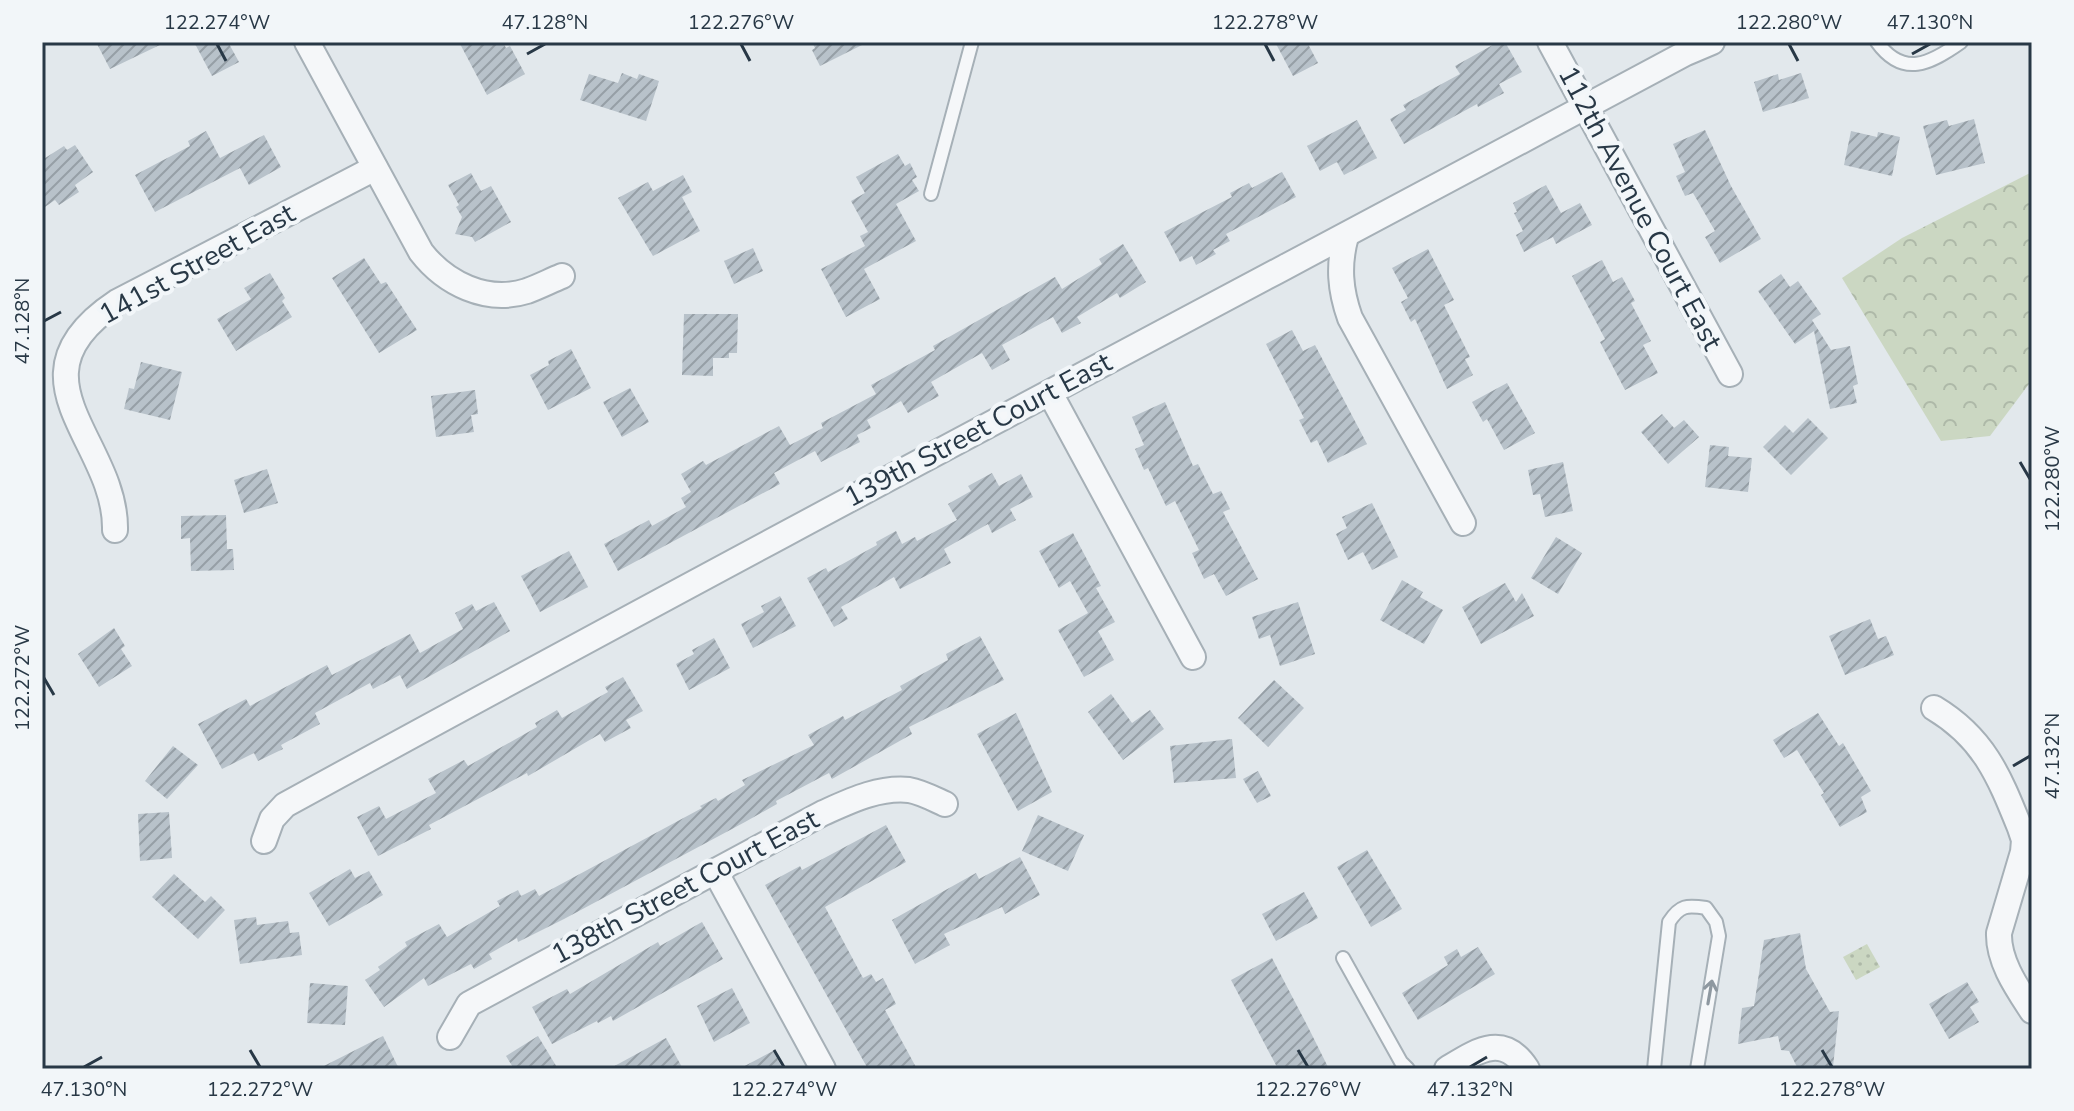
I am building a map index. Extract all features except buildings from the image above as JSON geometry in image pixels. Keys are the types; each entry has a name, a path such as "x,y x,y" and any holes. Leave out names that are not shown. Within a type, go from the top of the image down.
{"street":[{"path":"307,42 421,252 432,266 473,291 494,295 525,292 562,276"},
{"name":"112th Avenue Court East","path":"1550,42 1730,374"},
{"name":"139th Street Court East","path":"264,841 272,819 285,805 1235,292 1712,42"},
{"name":"141st Street East","path":"115,530 115,509 110,490 66,394 68,365 75,342 85,325 117,302 375,168"},
{"path":"1346,236 1340,257 1341,283 1350,318 1463,523"},
{"path":"1050,393 1193,657"},
{"path":"1934,708 1956,721 1988,756 2024,840 1998,944 2016,985 2032,1011"},
{"name":"138th Street Court East","path":"450,1037 469,1004 823,813 886,790 912,790 945,804"},
{"path":"715,871 823,1069"},
{"path":"1447,1069 1485,1049 1498,1046 1510,1049 1527,1069"}],"lane":[{"path":"931,194 972,42"},
{"path":"1877,42 1886,55 1897,63 1911,64 1926,63 1961,42"},
{"path":"1654,1069 1669,922 1677,910 1688,905 1706,908 1716,922 1719,936 1697,1069"},
{"path":"1343,958 1401,1062 1408,1069"}],"green space":[{"path":"2032,172 2032,380 1990,436 1941,441 1842,278 1902,238"},
{"path":"1867,944 1880,967 1856,980 1843,957"}]}
